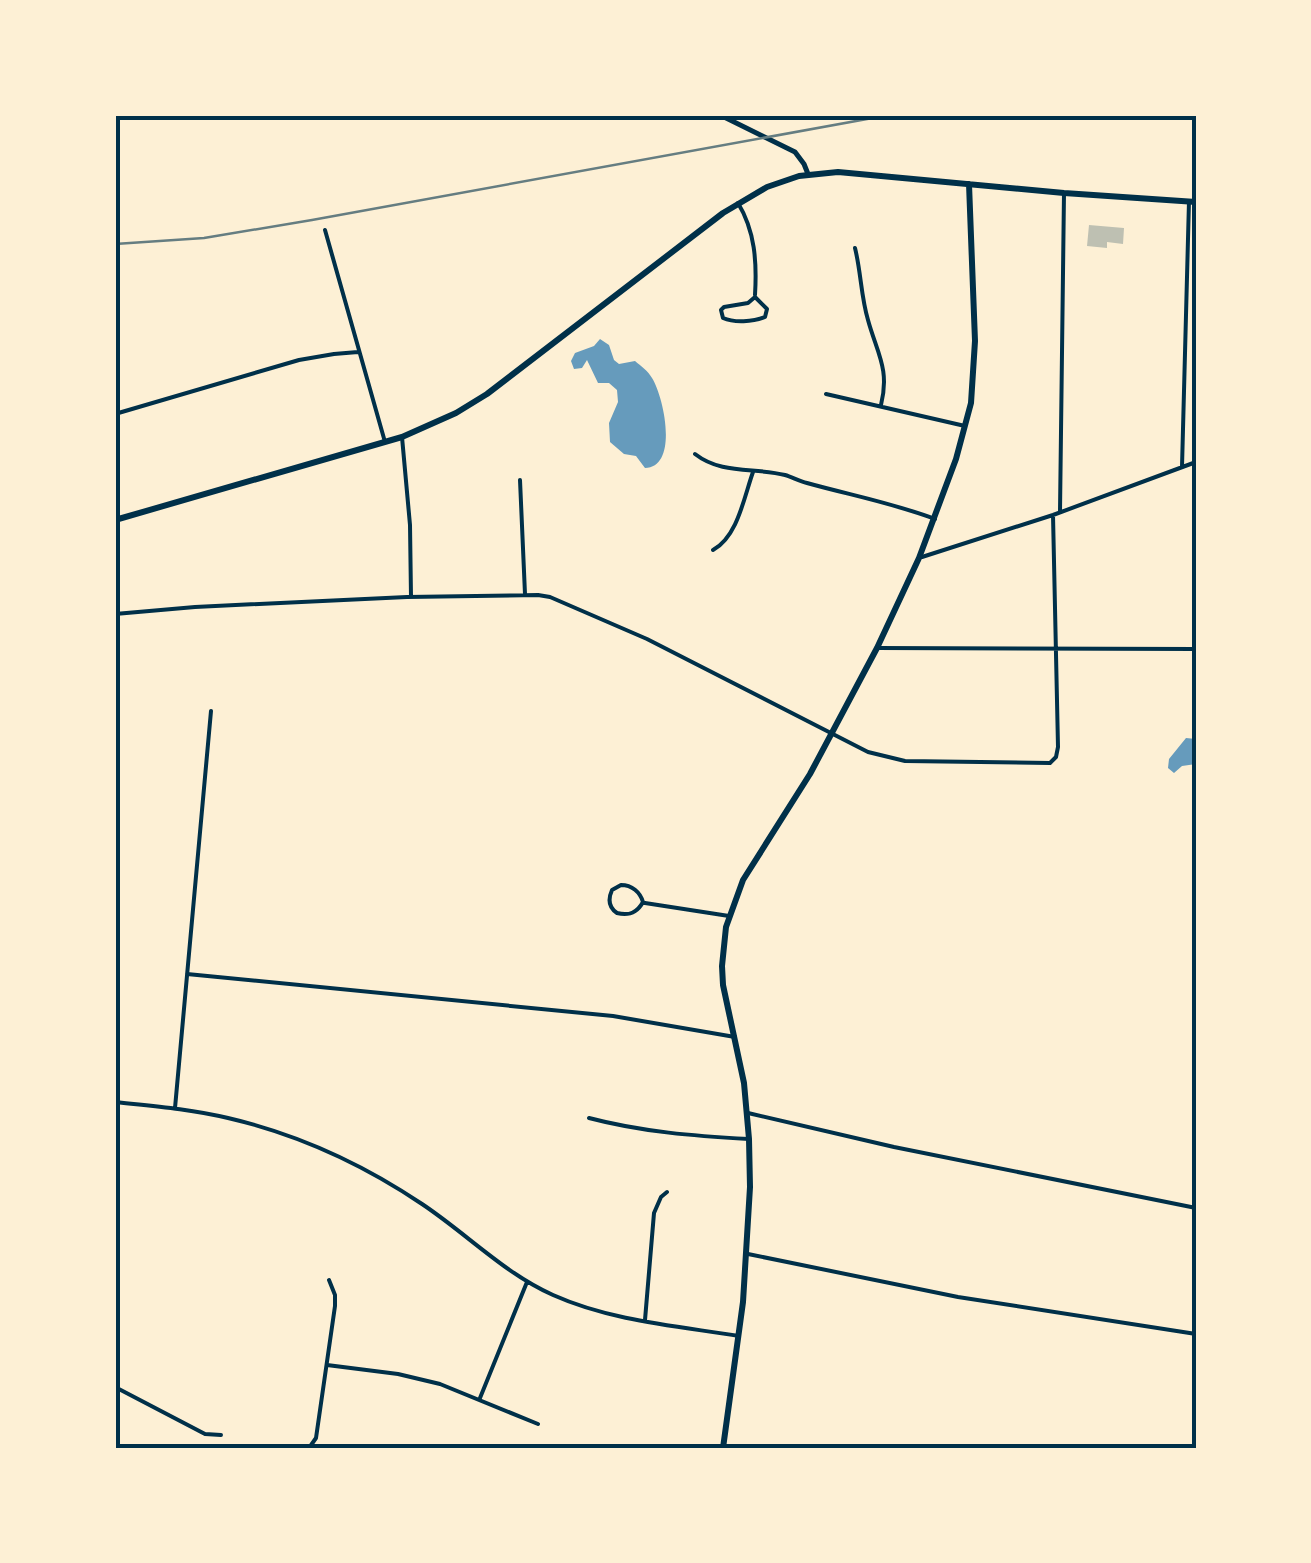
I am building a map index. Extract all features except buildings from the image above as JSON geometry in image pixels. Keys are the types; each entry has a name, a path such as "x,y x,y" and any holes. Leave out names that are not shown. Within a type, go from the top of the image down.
{"main road":[{"path":"115,520 402,437 456,413 488,394 723,213 767,187 808,174 838,172 1192,202"},
{"path":"723,1448 739,1336 750,1139 723,985 723,946 743,880 832,734 877,648 919,558 956,459 971,403 975,341 968,184"}],"street":[{"path":"720,115 795,152 808,174"},
{"path":"1060,512 1064,193"},
{"path":"1182,467 1192,202"},
{"path":"738,203 752,232 755,296 767,310 765,317 758,320 722,318 724,306 748,302 755,296"},
{"path":"324,230 384,442"},
{"path":"855,248 867,316 885,368 881,405"},
{"path":"1187,283 1196,284"},
{"path":"115,414 299,360 358,352"},
{"path":"826,394 965,426"},
{"path":"402,437 410,525 411,597"},
{"path":"695,454 717,467 787,476 898,505 934,519"},
{"path":"919,558 1196,462"},
{"path":"713,550 729,536 753,472"},
{"path":"520,480 526,594"},
{"path":"115,614 411,597 550,597 647,639 868,752 905,761 1050,763 1058,746 1052,515"},
{"path":"877,648 1196,649"},
{"path":"175,1108 210,710"},
{"path":"644,902 636,912 624,915 613,910 609,901 612,890 621,884 638,892 644,902 729,916"},
{"path":"187,974 613,1016 735,1038"},
{"path":"115,1102 175,1108 254,1124 304,1142 422,1204 494,1260 551,1294 592,1310 739,1336"},
{"path":"748,1113 1196,1208"},
{"path":"589,1118 652,1131 750,1139"},
{"path":"645,1320 654,1213 660,1196 667,1192"},
{"path":"746,1253 1006,1306 1196,1334"},
{"path":"309,1448 316,1438 336,1303 328,1280"},
{"path":"479,1400 527,1282"},
{"path":"327,1365 420,1378 538,1424"},
{"path":"115,1386 204,1434 220,1435"}],"water":[{"path":"600,339 609,345 614,360 619,364 635,361 657,387 666,430 662,456 656,465 645,468 636,456 624,454 610,442 609,423 618,402 617,390 609,383 598,383 587,360 582,368 574,369 571,361 575,353 594,346"},
{"path":"1186,738 1196,739 1196,764 1182,766 1174,773 1168,768 1169,759"}],"railway":[{"path":"115,244 204,238 889,115"}]}
